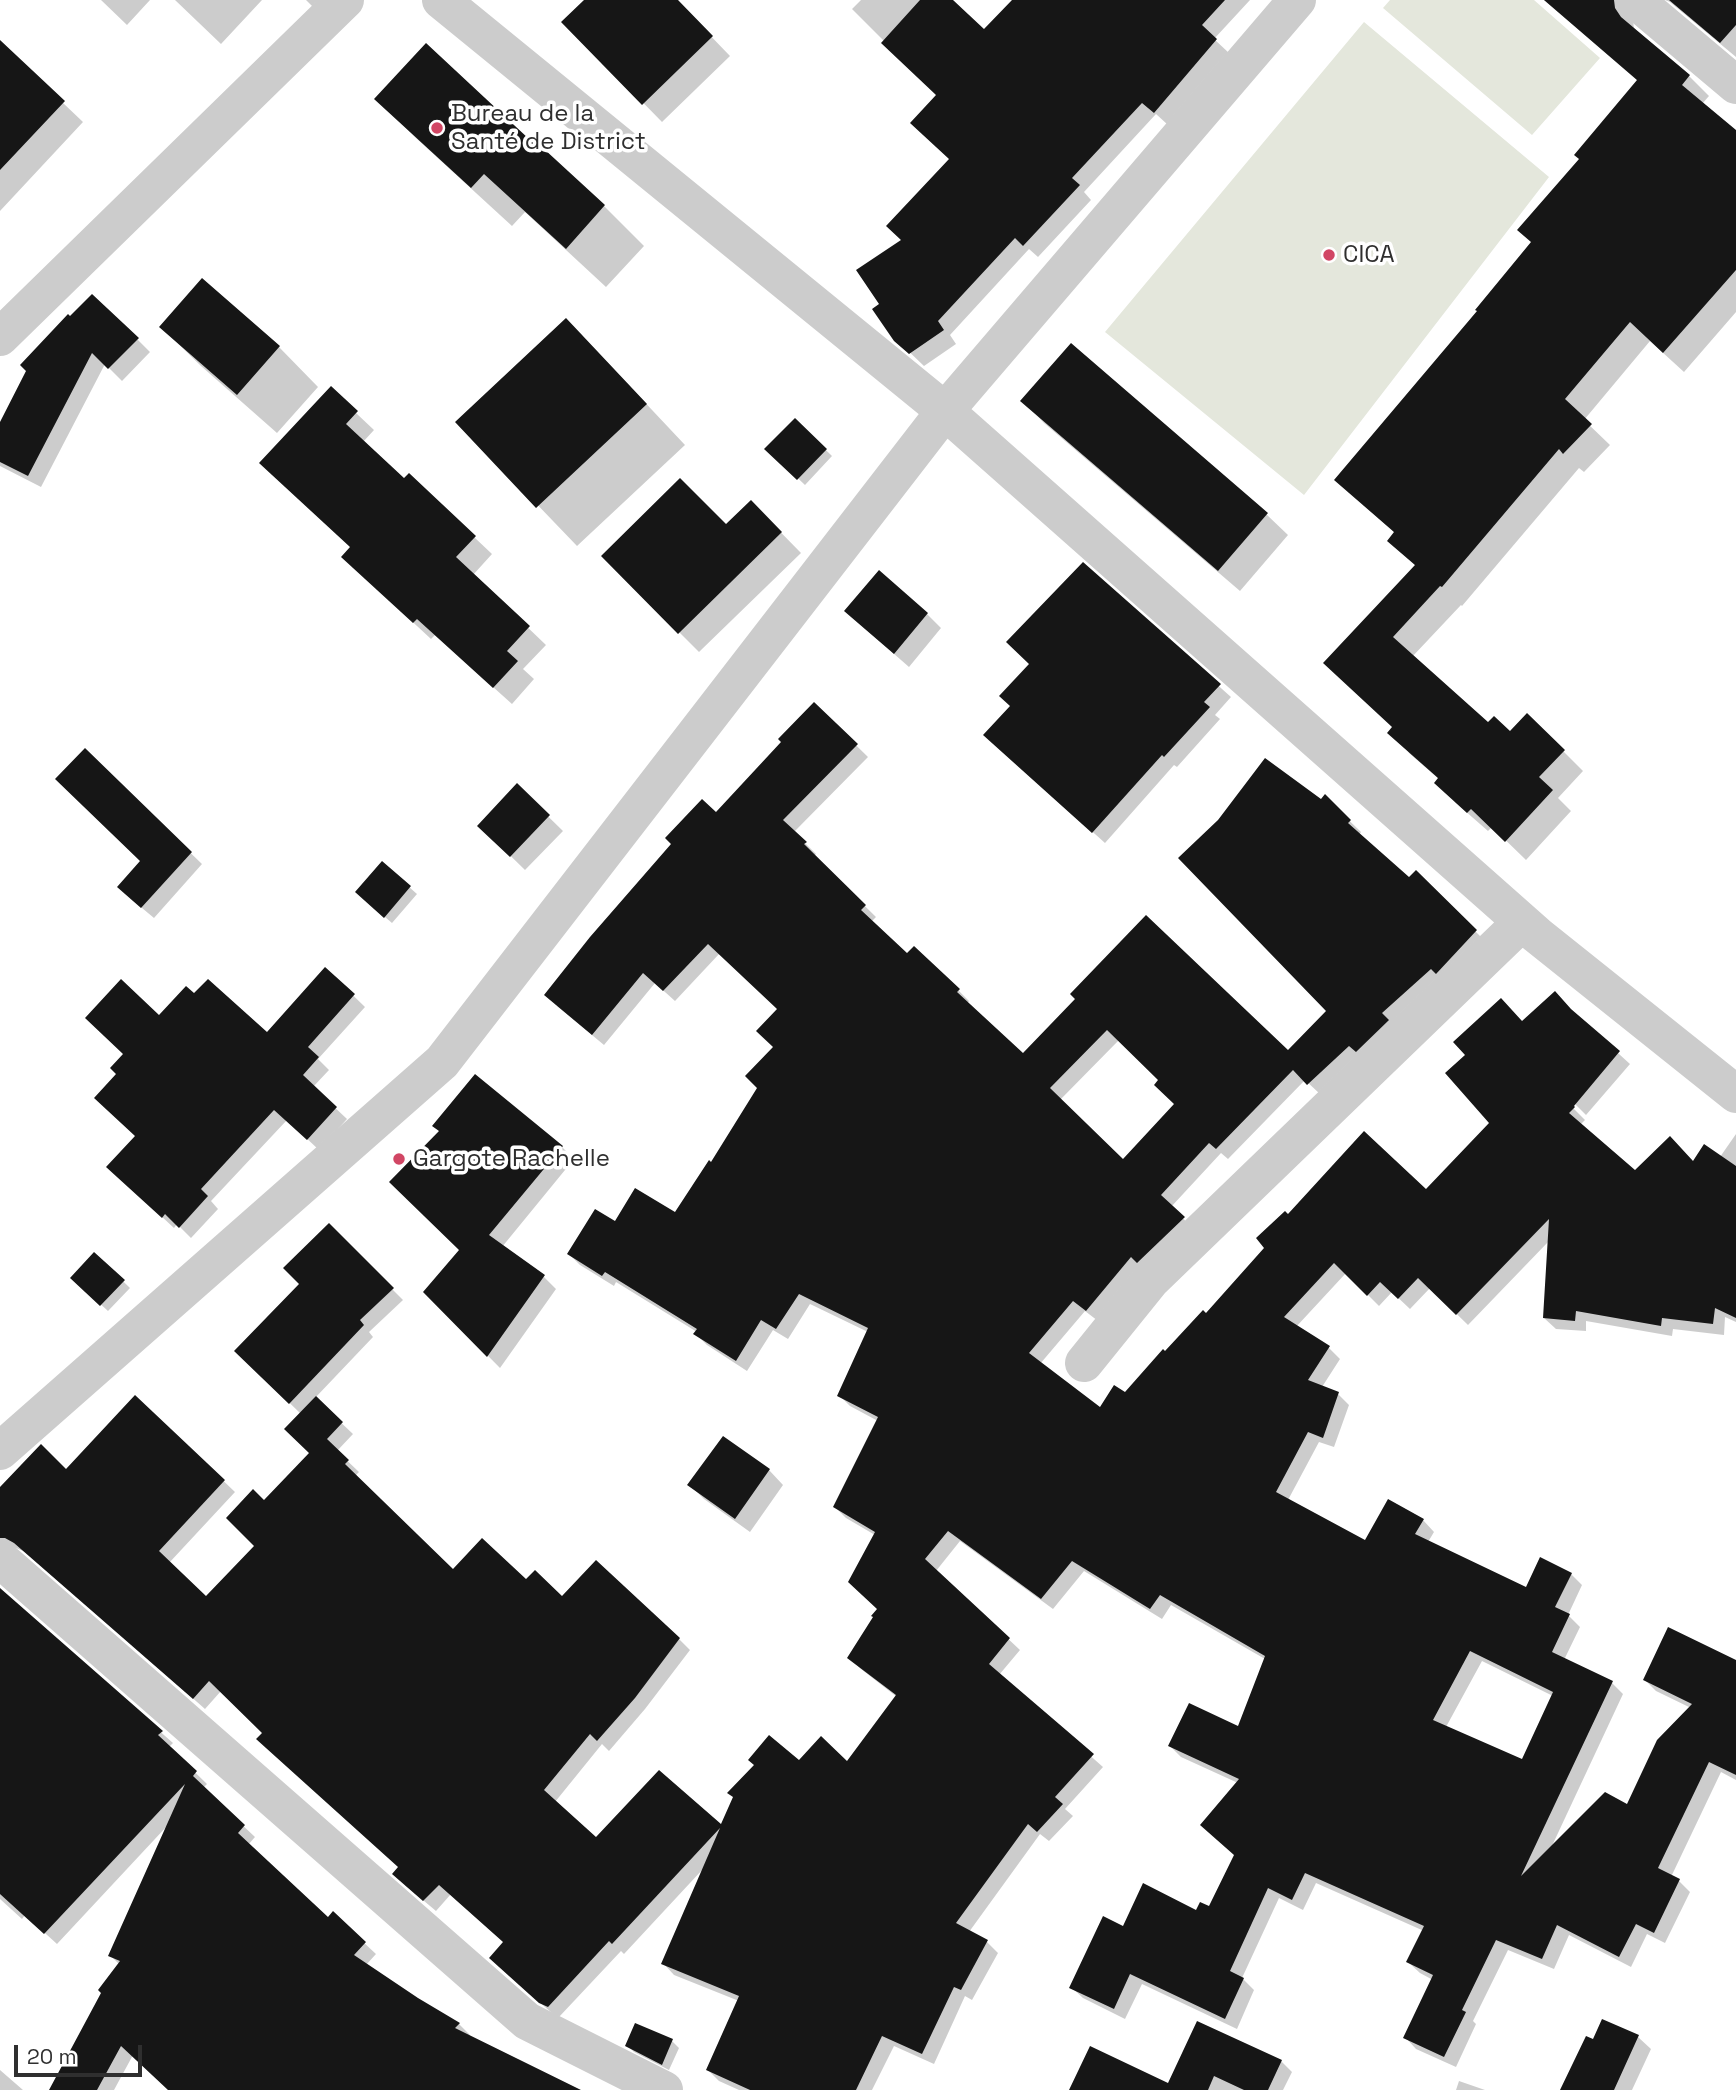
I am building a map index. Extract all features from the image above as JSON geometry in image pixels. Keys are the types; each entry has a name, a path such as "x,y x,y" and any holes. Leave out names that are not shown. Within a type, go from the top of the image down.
{"street":[{"path":"0,337 345,0"},
{"path":"441,0 944,411 1522,922 1736,1094"},
{"path":"0,1451 442,1062 944,411 1297,0"},
{"path":"1635,0 1736,85"},
{"path":"1084,1363 1151,1280 1522,922"},
{"path":"0,1559 527,2021 664,2090"}],"shaded area":[{"path":"1390,0 1534,0 1600,58 1532,135 1383,8"},
{"name":"CICA","path":"1364,22 1549,177 1304,495 1105,332"}],"building":[{"path":"584,0 678,0 713,36 642,105 561,22"},
{"path":"920,0 953,0 984,29 1012,0 1225,0 1202,25 1217,39 1154,113 1142,103 1072,178 1080,185 1023,246 1015,238 938,321 944,330 909,354 894,341 872,309 879,304 856,270 901,240 886,226 949,159 910,123 936,95 881,43"},
{"path":"1544,0 1614,0 1615,8 1621,17 1690,75 1682,85 1736,130 1736,270 1663,353 1630,322 1565,399 1592,424 1563,454 1559,449 1442,587 1440,586 1393,637 1488,722 1494,716 1510,731 1527,713 1565,750 1539,777 1553,790 1505,842 1471,809 1467,813 1434,783 1438,778 1387,733 1392,727 1323,663 1415,565 1387,541 1394,532 1334,480 1477,311 1475,310 1531,242 1517,230 1579,159 1574,155 1637,80"},
{"path":"1669,0 1736,0 1736,25 1720,43"},
{"path":"0,40 65,101 0,170"},
{"path":"426,43 605,205 566,249 484,174 471,188 374,99"},
{"path":"202,278 280,346 237,395 159,327"},
{"path":"92,294 139,338 108,369 92,353 28,476 0,462 0,422 26,371 20,365 68,314 70,316"},
{"path":"566,318 647,404 536,508 455,422"},
{"path":"1071,343 1268,513 1218,571 1020,401"},
{"path":"331,386 358,411 346,424 404,478 409,473 476,536 456,557 530,626 507,651 518,661 493,688 417,619 413,623 341,557 350,547 259,463"},
{"path":"795,418 827,449 797,480 764,449"},
{"path":"680,478 726,524 751,500 782,532 678,634 601,556"},
{"path":"1083,562 1221,684 1204,702 1210,707 1164,757 1162,755 1092,833 983,735 1010,706 999,696 1029,664 1006,642"},
{"path":"879,570 928,613 894,654 844,611"},
{"path":"814,702 858,744 783,820 866,905 861,910 907,953 914,946 960,989 957,992 1023,1053 1075,999 1070,994 1146,915 1288,1050 1326,1011 1178,858 1218,820 1265,758 1321,799 1325,794 1351,820 1348,823 1409,877 1416,870 1477,930 1436,974 1431,969 1382,1013 1389,1020 1356,1052 1349,1046 1307,1085 1293,1070 1216,1149 1209,1143 1161,1195 1185,1217 1137,1263 1131,1257 1086,1311 1073,1301 1029,1353 1100,1407 1114,1385 1125,1392 1163,1349 1165,1351 1203,1310 1206,1313 1264,1248 1256,1238 1285,1211 1288,1214 1364,1131 1426,1189 1489,1123 1445,1073 1465,1055 1453,1042 1501,998 1522,1021 1555,991 1571,1009 1620,1051 1569,1113 1635,1170 1670,1136 1693,1161 1704,1144 1736,1166 1736,1318 1715,1308 1713,1324 1662,1318 1661,1326 1576,1311 1575,1321 1543,1318 1549,1219 1456,1315 1418,1278 1398,1299 1380,1282 1367,1296 1334,1263 1284,1317 1330,1346 1308,1380 1339,1392 1323,1438 1308,1432 1276,1492 1365,1540 1388,1499 1424,1519 1415,1534 1526,1587 1540,1557 1572,1573 1555,1607 1570,1614 1552,1652 1613,1681 1521,1876 1605,1792 1627,1804 1657,1740 1692,1704 1643,1680 1668,1627 1736,1660 1736,1775 1709,1762 1658,1868 1680,1879 1654,1933 1636,1924 1619,1957 1557,1925 1542,1959 1496,1940 1462,2010 1466,2012 1444,2057 1403,2038 1433,1975 1406,1962 1424,1926 1305,1873 1292,1900 1268,1888 1230,1971 1244,1978 1225,2019 1130,1974 1114,2009 1069,1988 1103,1916 1123,1926 1143,1883 1196,1910 1200,1902 1209,1906 1234,1855 1200,1825 1239,1779 1168,1746 1189,1703 1238,1726 1265,1656 1160,1595 1150,1609 1072,1561 1041,1599 948,1531 925,1559 1010,1638 989,1664 1094,1754 1055,1797 1063,1804 1037,1832 1028,1824 956,1923 988,1940 961,1990 954,1987 922,2054 882,2036 856,2090 750,2090 706,2070 739,1996 661,1964 720,1828 612,1944 609,1941 548,2007 539,2003 489,1958 503,1942 439,1885 423,1901 392,1874 398,1867 256,1739 262,1733 209,1681 193,1699 14,1543 0,1538 0,1487 41,1444 66,1469 135,1395 225,1480 159,1551 206,1596 254,1546 226,1518 253,1489 264,1500 309,1453 284,1429 316,1396 343,1422 327,1439 349,1460 345,1464 453,1569 482,1538 526,1579 535,1570 562,1596 596,1560 680,1638 635,1698 597,1741 590,1734 544,1790 596,1837 659,1770 721,1824 733,1797 727,1793 754,1765 748,1760 769,1735 799,1760 821,1736 847,1761 896,1695 847,1658 877,1609 848,1582 875,1532 833,1507 878,1417 837,1396 868,1328 799,1294 776,1329 761,1320 736,1361 693,1334 697,1329 605,1272 602,1276 567,1254 595,1209 615,1221 635,1188 675,1212 709,1160 711,1162 757,1088 745,1076 773,1047 756,1031 777,1009 708,944 663,991 643,973 592,1035 544,995 590,937 671,844 665,838 702,799 716,812 781,742 778,739","holes":["1107,1030 1158,1080 1154,1085 1174,1104 1123,1159 1050,1088","1470,1651 1553,1692 1522,1759 1433,1720"]},
{"path":"85,748 192,852 141,908 117,887 140,861 55,779"},
{"path":"517,783 550,815 510,857 477,826"},
{"path":"382,861 411,886 384,918 355,892"},
{"path":"325,967 355,994 308,1047 319,1057 303,1075 337,1107 307,1140 274,1110 201,1189 208,1196 179,1228 165,1214 162,1218 106,1167 135,1136 94,1098 116,1074 110,1068 123,1054 85,1018 121,979 159,1015 186,986 194,993 208,979 267,1032"},
{"path":"475,1074 563,1146 489,1235 545,1275 487,1357 423,1292 459,1250 389,1182 439,1131 432,1126"},
{"path":"329,1223 394,1288 360,1320 364,1325 289,1404 234,1351 299,1284 283,1268"},
{"path":"94,1252 125,1280 100,1306 70,1278"},
{"path":"723,1436 770,1469 735,1519 687,1485"},
{"path":"0,1588 163,1731 158,1735 197,1771 193,1776 245,1825 238,1833 328,1917 333,1911 366,1942 354,1955 460,2023 455,2028 581,2090 168,2090 121,2046 97,2090 49,2090 101,1993 98,1990 120,1961 108,1956 185,1784 44,1934 0,1894"},
{"path":"1602,2019 1639,2035 1614,2090 1560,2090 1586,2036 1593,2039"},
{"path":"1197,2021 1282,2060 1268,2090 1244,2090 1214,2076 1208,2090 1069,2090 1090,2046 1168,2083"},
{"path":"635,2023 673,2039 662,2065 625,2046"}],"place":[{"name":"Bureau de la Santé de District","path":"437,128"},
{"name":"CICA","path":"1329,255"},
{"name":"Gargote Rachelle","path":"399,1159"}]}
